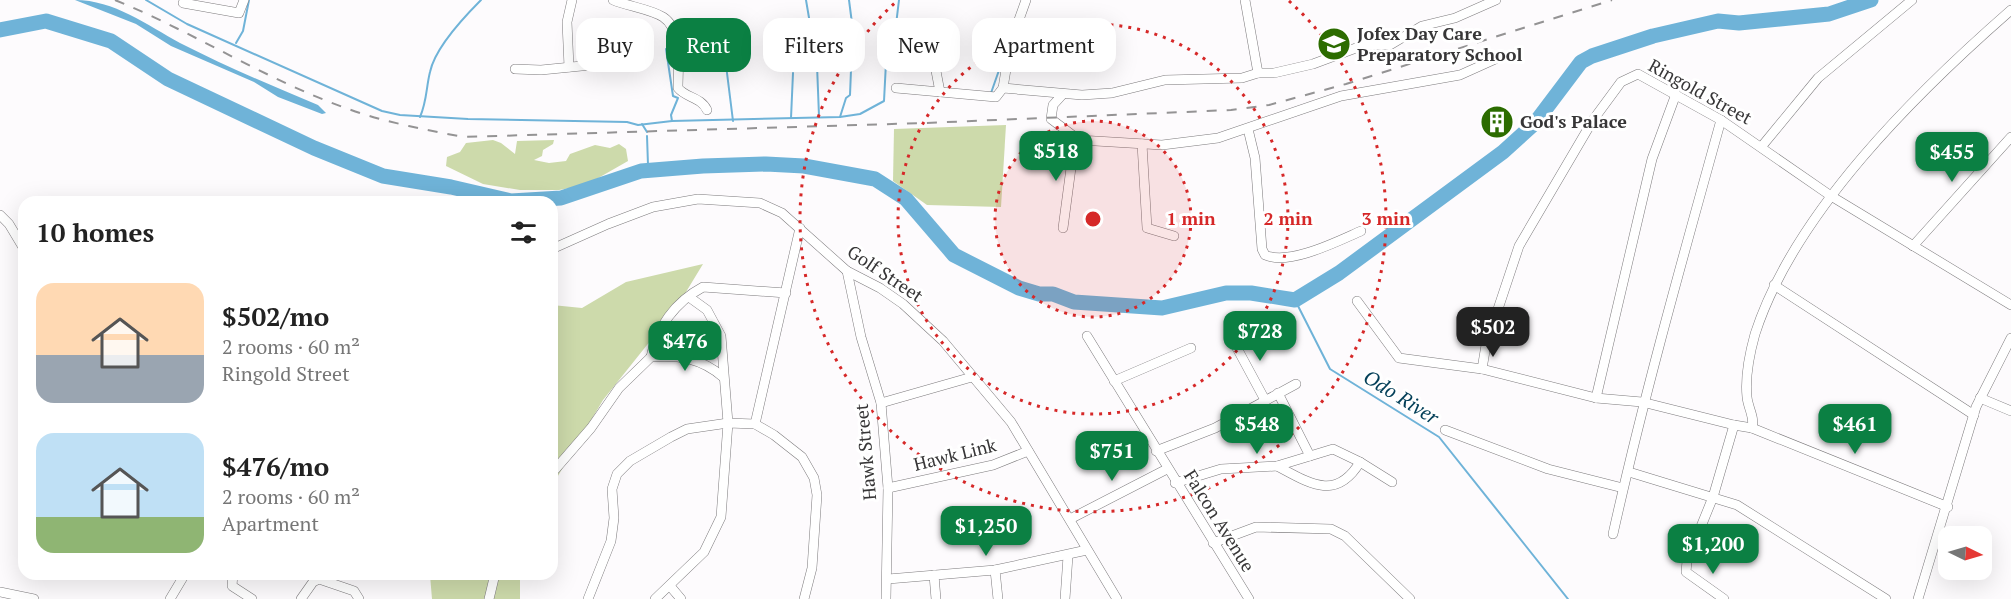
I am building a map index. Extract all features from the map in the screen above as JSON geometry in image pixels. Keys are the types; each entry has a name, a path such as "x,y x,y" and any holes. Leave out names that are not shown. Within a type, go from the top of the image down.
{"street":[{"path":"183,3 239,13 244,0"},
{"path":"569,67 567,22 572,0"},
{"path":"613,0 666,19"},
{"path":"896,88 991,99 1003,88 1010,45 1026,0"},
{"path":"1245,0 1258,73"},
{"path":"1003,88 1063,93 1113,93 1165,80 1242,78 1258,73 1274,73 1313,64 1364,45 1390,45 1415,29 1455,18 1496,0"},
{"path":"1762,146 1818,78 1912,0"},
{"path":"1752,428 1747,383 1755,336 1774,285 1831,196 1940,73 2011,10"},
{"path":"1063,93 1053,105 1051,119 1074,138 1142,144 1218,138 1341,96 1460,75 1500,57"},
{"path":"515,69 576,66"},
{"path":"678,72 678,88 703,102 707,110"},
{"path":"936,72 940,93"},
{"name":"Ringold Street","path":"1482,369 1486,345 1519,246 1593,120 1621,82 1638,74 1721,120 1762,146 1831,196 2011,306"},
{"path":"1596,398 1652,159 1676,94"},
{"path":"1613,534 1623,488 1629,472 1642,402 1721,120"},
{"path":"1248,129 1255,158 1262,249 1265,255 1279,258 1308,252 1361,231"},
{"path":"1913,246 2011,137"},
{"path":"1063,228 1074,138"},
{"path":"1142,144 1147,228 1174,236"},
{"name":"Golf Street","path":"558,246 653,207 698,199 760,203 782,213 847,271 880,288 903,304 943,341 1011,422 1117,599"},
{"path":"0,215 18,239"},
{"path":"755,424 800,228"},
{"name":"Hawk Street","path":"847,271 861,338 880,403 888,488 886,599"},
{"path":"1774,285 1974,415"},
{"path":"558,466 591,428 619,388 651,357 658,331 673,310 689,297 703,287 710,286 786,293"},
{"path":"656,599 704,552 716,533 721,517 728,423 721,336 717,325 706,310 689,297"},
{"path":"1357,301 1395,357 1482,369 1596,398 1642,402 1752,428 1948,507"},
{"name":"Falcon Avenue","path":"1087,336 1175,483 1249,599"},
{"path":"1231,337 1265,400"},
{"path":"1918,599 1980,398 2011,338"},
{"path":"1114,381 1191,348"},
{"path":"651,357 695,360 723,377"},
{"path":"880,403 972,376"},
{"path":"1156,451 1215,428 1296,384"},
{"path":"1278,393 1310,456"},
{"path":"1980,398 2011,411"},
{"path":"588,599 611,542 614,518 612,489 617,474 630,461 687,429 728,423 755,424 802,457 814,478 817,495 813,568 804,599"},
{"path":"1724,599 1686,572 1687,561 1713,497 1734,425"},
{"path":"1445,430 1548,469 1623,488"},
{"path":"1175,483 1221,469 1277,466 1333,449 1360,462 1392,482"},
{"name":"Hawk Link","path":"888,488 993,465 1028,451"},
{"path":"1277,466 1314,484 1328,487 1350,478 1360,462"},
{"path":"1070,519 1167,469"},
{"path":"1629,472 1737,505 1886,599"},
{"path":"1213,543 1256,527 1331,529 1345,536 1410,599"},
{"path":"888,579 995,570 1068,556 1087,550"},
{"path":"1065,599 1068,556"},
{"path":"995,570 998,599"},
{"path":"934,575 936,599"},
{"path":"170,599 181,580"},
{"path":"232,580 232,586 252,599"},
{"path":"301,599 317,580"},
{"path":"322,580 354,591 359,599"},
{"path":"489,599 494,580"},
{"path":"670,586 681,599"},
{"path":"0,592 34,599"}],"green space":[{"path":"1006,125 1001,207 927,205 893,181 894,129"},
{"path":"493,140 515,154 517,141 554,140 553,144 543,150 542,156 534,160 549,163 566,161 570,154 595,145 610,148 619,144 626,149 628,161 586,185 559,190 520,190 483,184 446,166 447,157 460,152 466,143"},
{"path":"703,264 675,310 603,400 558,476 558,306 582,308 626,282"},
{"path":"430,580 520,580 520,599 432,599"}],"water":[{"path":"75,0 103,4 117,9 214,60 318,105 326,113 322,114 278,97 254,82 171,46 136,24"}],"waterway":[{"path":"146,0 187,24 382,111 400,115 468,119 627,122 638,125 672,121 840,117 860,114 884,101 887,43 895,33 899,0"},
{"path":"236,43 243,31 249,0"},
{"path":"420,117 430,72 438,53 459,24 481,0"},
{"path":"806,0 817,65 819,116"},
{"path":"840,117 846,98 850,95 851,70 857,62 849,0"},
{"path":"558,198 641,171 766,164 804,166 875,179 906,199 954,255 1019,288 1039,294 1053,294 1074,302 1162,308 1226,293 1251,293 1295,300 1339,273 1503,152 1535,123 1581,62 1592,56 1653,36 1718,21 1739,23 1829,14 1871,0"},
{"path":"0,30 46,21 111,41 168,79 314,148 383,176 490,196"},
{"path":"669,72 673,96 678,98 671,115 672,121"},
{"path":"727,72 733,121"},
{"path":"991,93 998,72"},
{"path":"791,118 793,73"},
{"path":"642,124 647,132"},
{"path":"641,171 648,165 647,136"},
{"name":"Odo River","path":"1295,300 1330,369 1439,437 1568,599"}],"railway":[{"path":"115,0 328,101 386,120 463,137 925,123 1231,110 1269,105 1346,84 1612,0"}],"place":[{"name":"Jofex Day Care Preparatory School","path":"1334,44"},
{"name":"God's Palace","path":"1497,122"}]}
